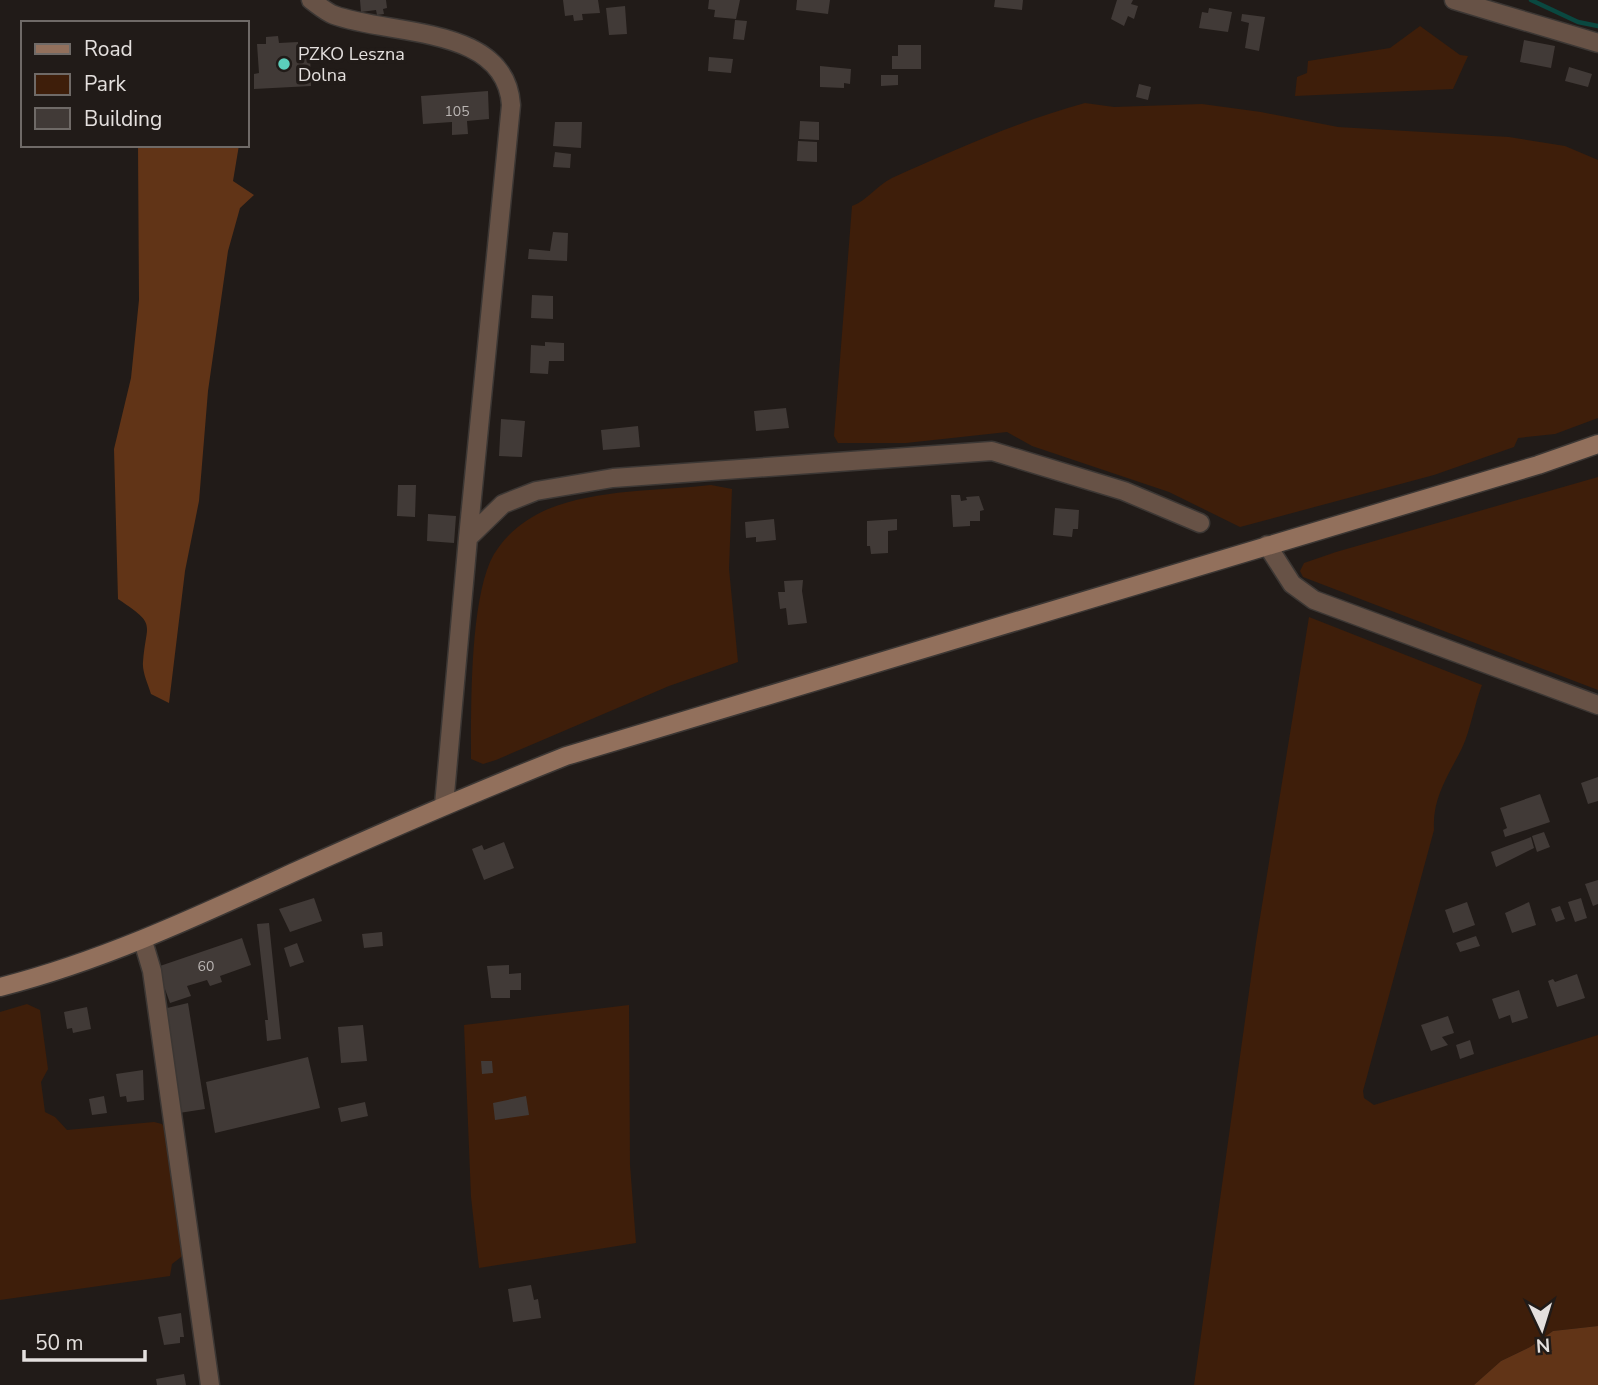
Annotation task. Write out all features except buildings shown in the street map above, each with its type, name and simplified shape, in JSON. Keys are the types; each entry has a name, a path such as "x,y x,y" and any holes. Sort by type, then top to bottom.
{"street":[{"path":"312,0 331,14 456,42 480,51 497,65 510,89 444,805"},
{"path":"1454,0 1598,43"},
{"path":"0,987 48,975 142,941 444,805 566,757 1538,465 1598,444"},
{"path":"468,538 503,504 536,491 600,480 992,451 1124,491 1200,523"},
{"path":"1267,545 1292,584 1314,600 1598,705"},
{"path":"142,941 152,971 210,1385"}],"green space":[{"path":"1420,26 1460,55 1468,56 1453,89 1295,96 1297,77 1307,73 1308,61 1390,48"},
{"path":"1085,103 1114,107 1202,104 1338,127 1509,137 1565,146 1598,160 1598,418 1555,434 1518,438 1514,447 1434,475 1240,527 1169,492 1032,446 1007,432 906,443 838,443 834,436 852,206 892,178 939,157 1011,127"},
{"path":"1598,477 1598,690 1303,577 1300,571 1304,563 1336,552"},
{"path":"711,485 732,489 729,569 738,662 669,686 496,760 483,764 471,759 473,658 479,605 490,562 507,537 530,518 567,502 608,494"},
{"path":"1309,617 1482,685 1465,741 1438,797 1434,830 1363,1091 1364,1098 1374,1105 1598,1035 1598,1326 1553,1331 1530,1347 1501,1361 1474,1385 1194,1385 1256,942"},
{"path":"27,1004 40,1010 48,1069 41,1082 45,1112 55,1117 67,1130 154,1122 162,1124 166,1131 185,1254 172,1264 170,1276 0,1300 0,1012"},
{"path":"629,1005 630,1165 636,1243 479,1268 471,1197 464,1025"}],"shaded area":[{"path":"138,147 239,147 233,181 254,195 240,208 228,251 208,391 199,501 185,571 169,703 151,694 143,670 147,625 139,614 118,599 114,449 131,378 139,300"},
{"path":"1598,1326 1598,1385 1474,1385 1501,1361 1530,1347 1553,1331"}],"waterway":[{"path":"1531,0 1578,22 1598,26"}],"place":[{"name":"PZKO Leszna Dolna","path":"284,64"}]}
